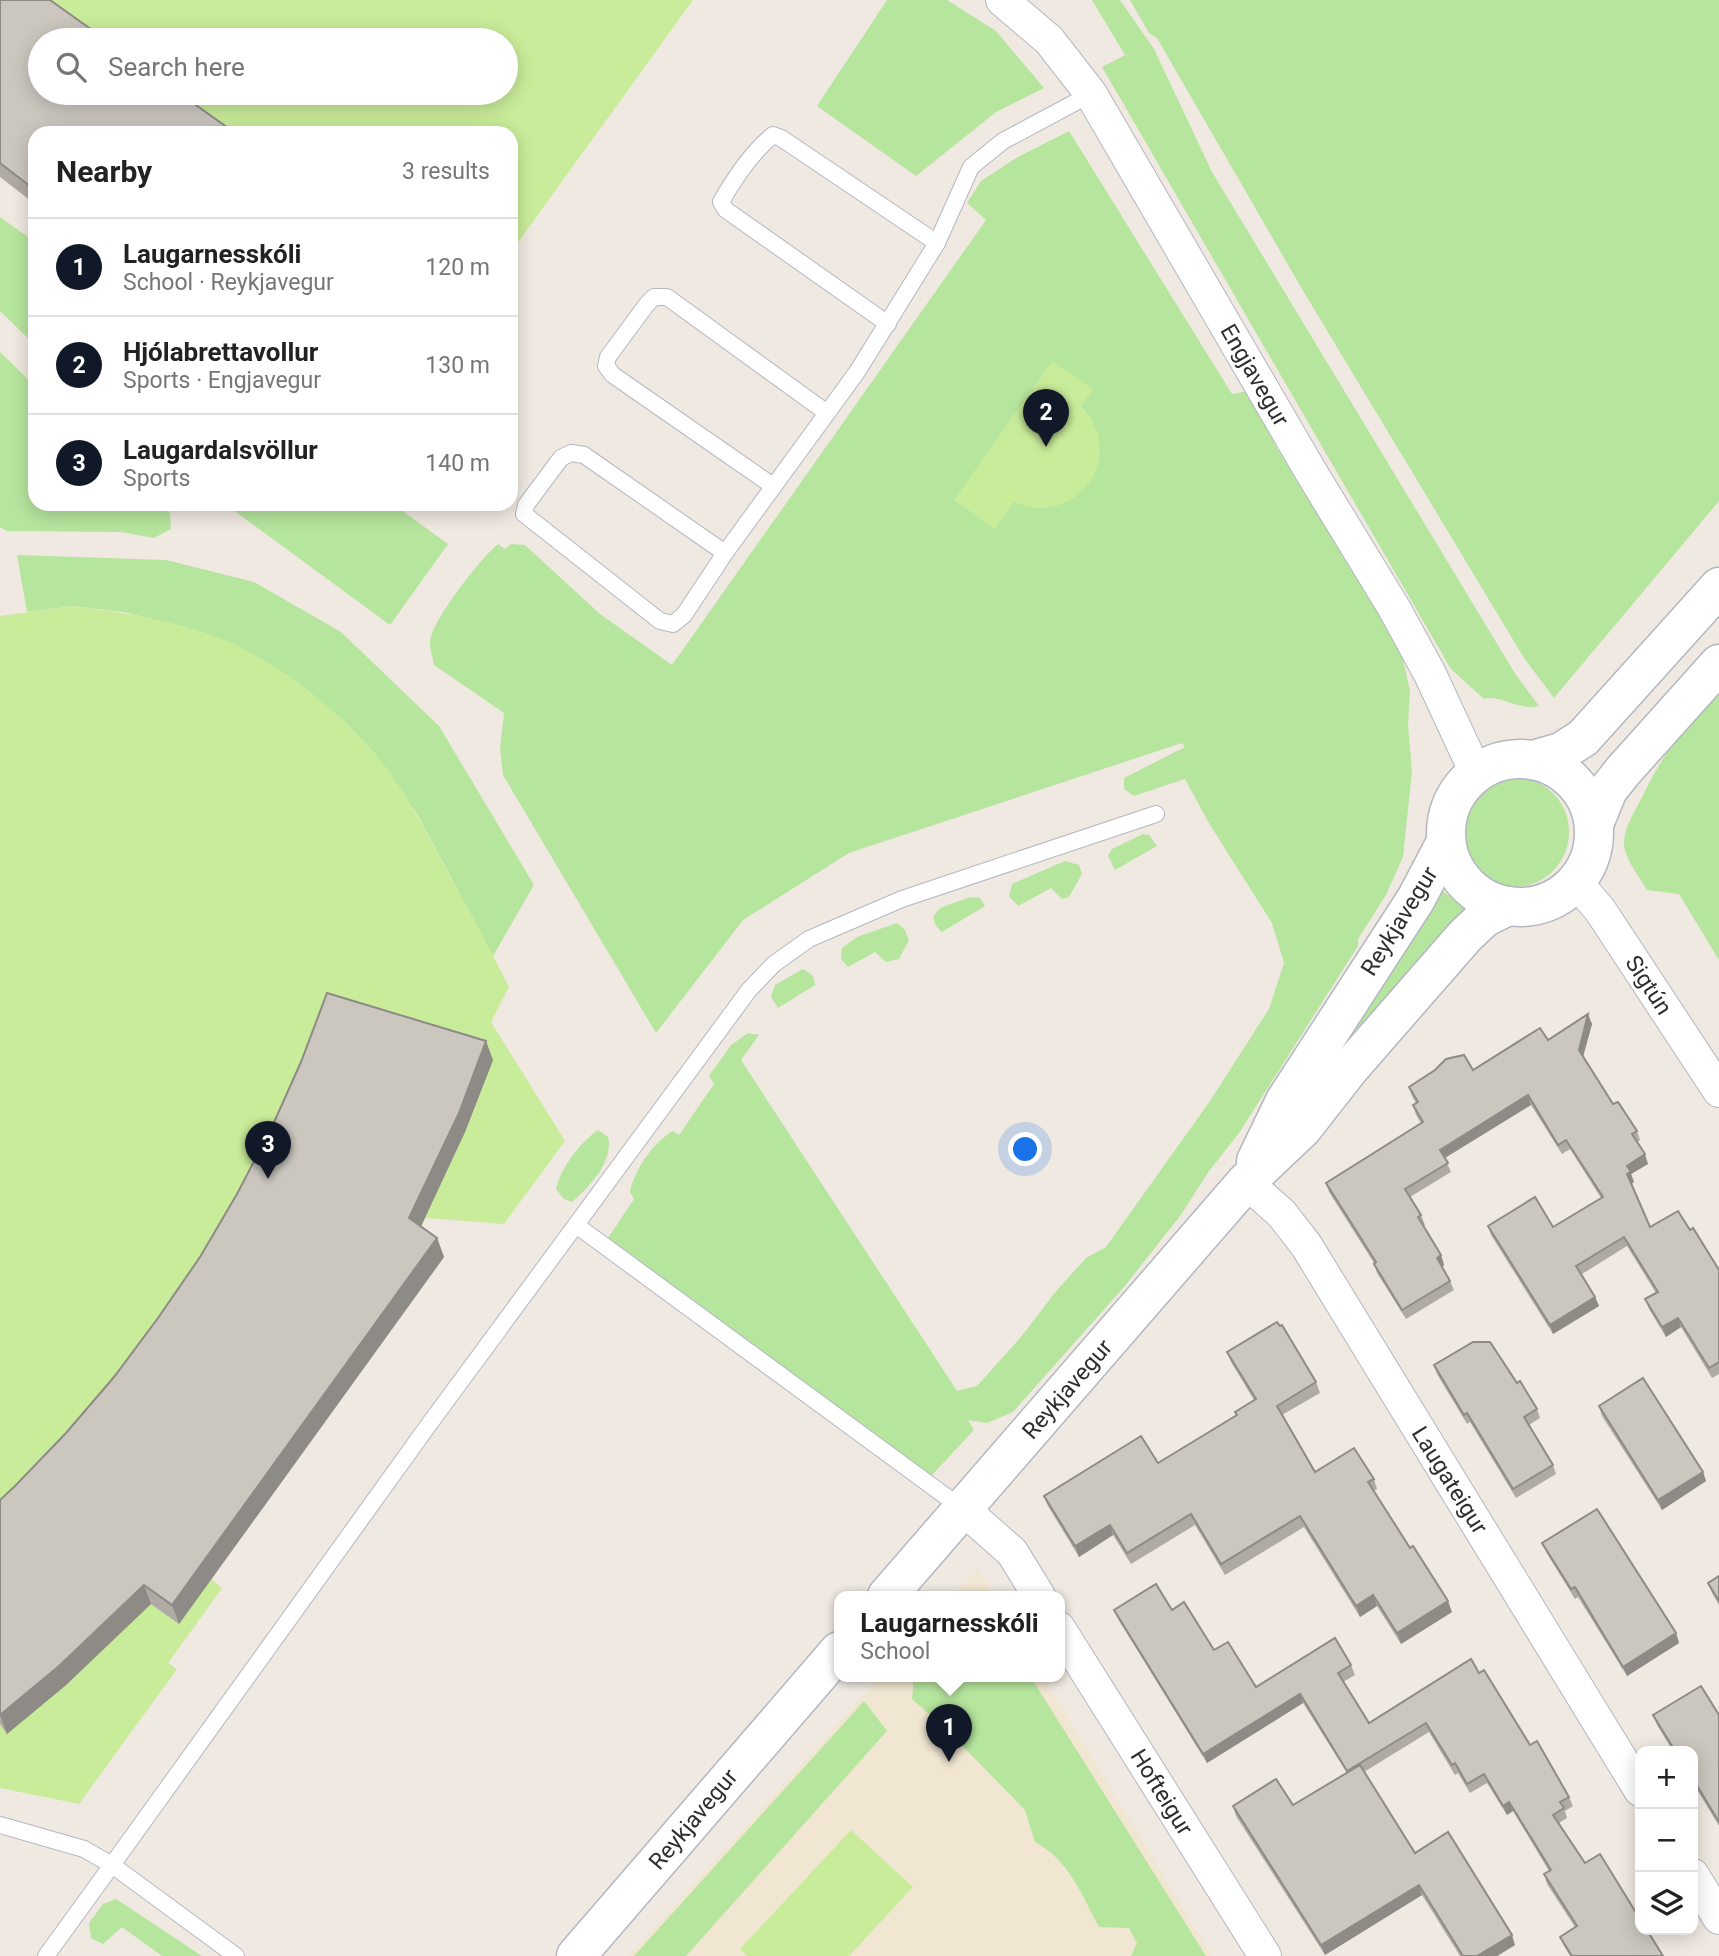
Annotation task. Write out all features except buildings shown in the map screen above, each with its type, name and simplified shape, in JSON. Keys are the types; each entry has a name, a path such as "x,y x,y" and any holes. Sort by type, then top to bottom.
{"street":[{"name":"Engjavegur","path":"1002,0 1049,40 1091,94 1311,472 1394,608 1430,674 1476,772"},
{"path":"1533,760 1562,752 1583,738 1719,587"},
{"path":"1594,824 1580,789 1567,775 1551,765 1533,760 1513,759 1476,772 1462,786 1451,803 1446,822 1446,842 1450,860 1460,877 1481,896 1507,906 1527,907 1545,903 1562,894 1576,882 1591,854 1594,824 1608,790 1719,664"},
{"name":"Reykjavegur","path":"1246,1182 1285,1101 1416,899 1446,842"},
{"name":"Sigtún","path":"1576,882 1600,910 1719,1091"},
{"name":"Reykjavegur","path":"891,1591 1246,1182 1303,1128 1349,1069 1465,936 1484,918 1507,906"},
{"name":"Laugateigur","path":"1246,1182 1282,1214 1306,1245 1635,1782"},
{"path":"963,1509 1012,1552 1036,1591"},
{"name":"Hofteigur","path":"1065,1638 1265,1956"},
{"name":"Reykjavegur","path":"576,1956 834,1657"},
{"path":"1698,1883 1719,1918"}],"lane":[{"path":"725,553 584,455 571,453 561,458 526,505 524,514 660,621 673,624 684,615 888,324 937,243 971,167 1003,141 1091,94"},
{"path":"888,324 726,210 721,202 727,191 762,144 773,135 937,243"},
{"path":"774,486 613,375 606,366 608,357 647,303 654,297 667,297 827,413"},
{"path":"46,1956 430,1423 749,990 774,964 809,939 902,899 1156,814"},
{"path":"576,1225 963,1509"},
{"path":"0,1825 84,1849 112,1865 236,1956"}],"shaded area":[{"path":"978,1569 991,1591 958,1591"},
{"path":"876,1682 1047,1682 1212,1956 629,1956"}],"green space":[{"path":"45,0 693,0 518,242 518,126 219,126 190,105 518,105 518,28 84,28"},
{"path":"887,0 947,0 996,31 1044,88 996,112 916,176 817,106"},
{"path":"1092,0 1120,0 1154,49 1212,172 1516,675 1539,706 1484,699 1451,669 1102,67 1125,55"},
{"path":"1130,0 1719,0 1719,501 1554,698 1524,658 1302,289 1157,38 1149,33"},
{"path":"1069,131 1232,394 1247,391 1264,404 1275,445 1399,641 1410,691 1408,724 1412,772 1403,857 1386,895 1358,939 1358,946 1239,1133 1209,1171 1180,1216 1124,1287 1013,1412 987,1423 968,1420 974,1430 931,1476 608,1238 634,1199 630,1192 632,1184 646,1158 658,1142 673,1131 679,1135 714,1084 709,1076 731,1045 748,1033 759,1035 741,1060 957,1391 977,1386 1086,1258 1106,1247 1210,1101 1269,1009 1284,963 1272,923 1210,825 1185,779 1134,796 1124,789 1124,778 1185,747 1182,743 849,853 743,920 656,1033 503,775 500,749 504,713 434,665 430,643 432,633 447,606 490,551 498,544 505,549 511,544 525,545 600,614 672,665 986,220 967,203 981,181 1016,158"},
{"path":"0,217 28,237 28,338 0,311"},
{"path":"0,352 28,379 28,511 168,511 171,529 154,538 121,532 7,531 0,527"},
{"path":"1052,361 1093,389 1081,406 1094,426 1100,446 1098,465 1089,483 1076,497 1058,505 1037,508 1014,502 995,529 954,500"},
{"path":"235,511 403,511 448,544 390,625"},
{"path":"17,555 166,560 254,582 341,632 439,726 534,885 493,956 417,814 377,756 342,719 287,675 235,645 186,627 123,612 74,606 27,612"},
{"path":"74,606 176,624 234,644 273,666 311,693 363,740 387,769 414,811 509,987 491,1022 565,1141 504,1224 426,1218 416,1237 444,1257 211,1579 222,1588 168,1663 177,1669 79,1804 0,1788 0,616"},
{"path":"1719,683 1719,960 1679,894 1647,890 1629,860 1624,841 1630,820 1666,754"},
{"path":"1514,777 1535,781 1553,793 1565,811 1569,832 1565,853 1553,871 1535,883 1514,887 1493,883 1475,871 1463,853 1459,832 1463,811 1475,793 1493,781"},
{"path":"1143,834 1149,835 1157,846 1115,870 1108,856 1112,849"},
{"path":"1065,861 1079,865 1082,874 1069,897 1062,899 1051,888 1018,906 1009,896 1012,884"},
{"path":"1440,889 1469,911 1360,1031 1354,1027"},
{"path":"970,897 980,898 985,906 942,932 933,917 940,908"},
{"path":"897,923 905,930 909,940 899,959 886,962 875,952 848,967 841,959 842,948 857,937"},
{"path":"803,969 813,976 815,985 778,1008 771,997 775,985"},
{"path":"598,1130 608,1137 609,1146 604,1164 586,1189 572,1202 564,1199 556,1189 562,1172 578,1149"},
{"path":"913,1682 1034,1682 1206,1956 1131,1956 1137,1943 1129,1928 1099,1927 1065,1868 1047,1849 1035,1842 1025,1810 946,1729 912,1699"},
{"path":"864,1701 887,1731 686,1956 634,1956"},
{"path":"851,1830 913,1887 849,1956 747,1956 740,1949"},
{"path":"116,1899 202,1956 162,1956 122,1927 103,1944 91,1938 89,1923 103,1904"}],"place":[{"name":"Hjólabrettavollur","path":"1046,447"},
{"name":"Laugardalsvöllur","path":"268,1179"},
{"name":"Laugarnesskóli","path":"949,1762"}]}
